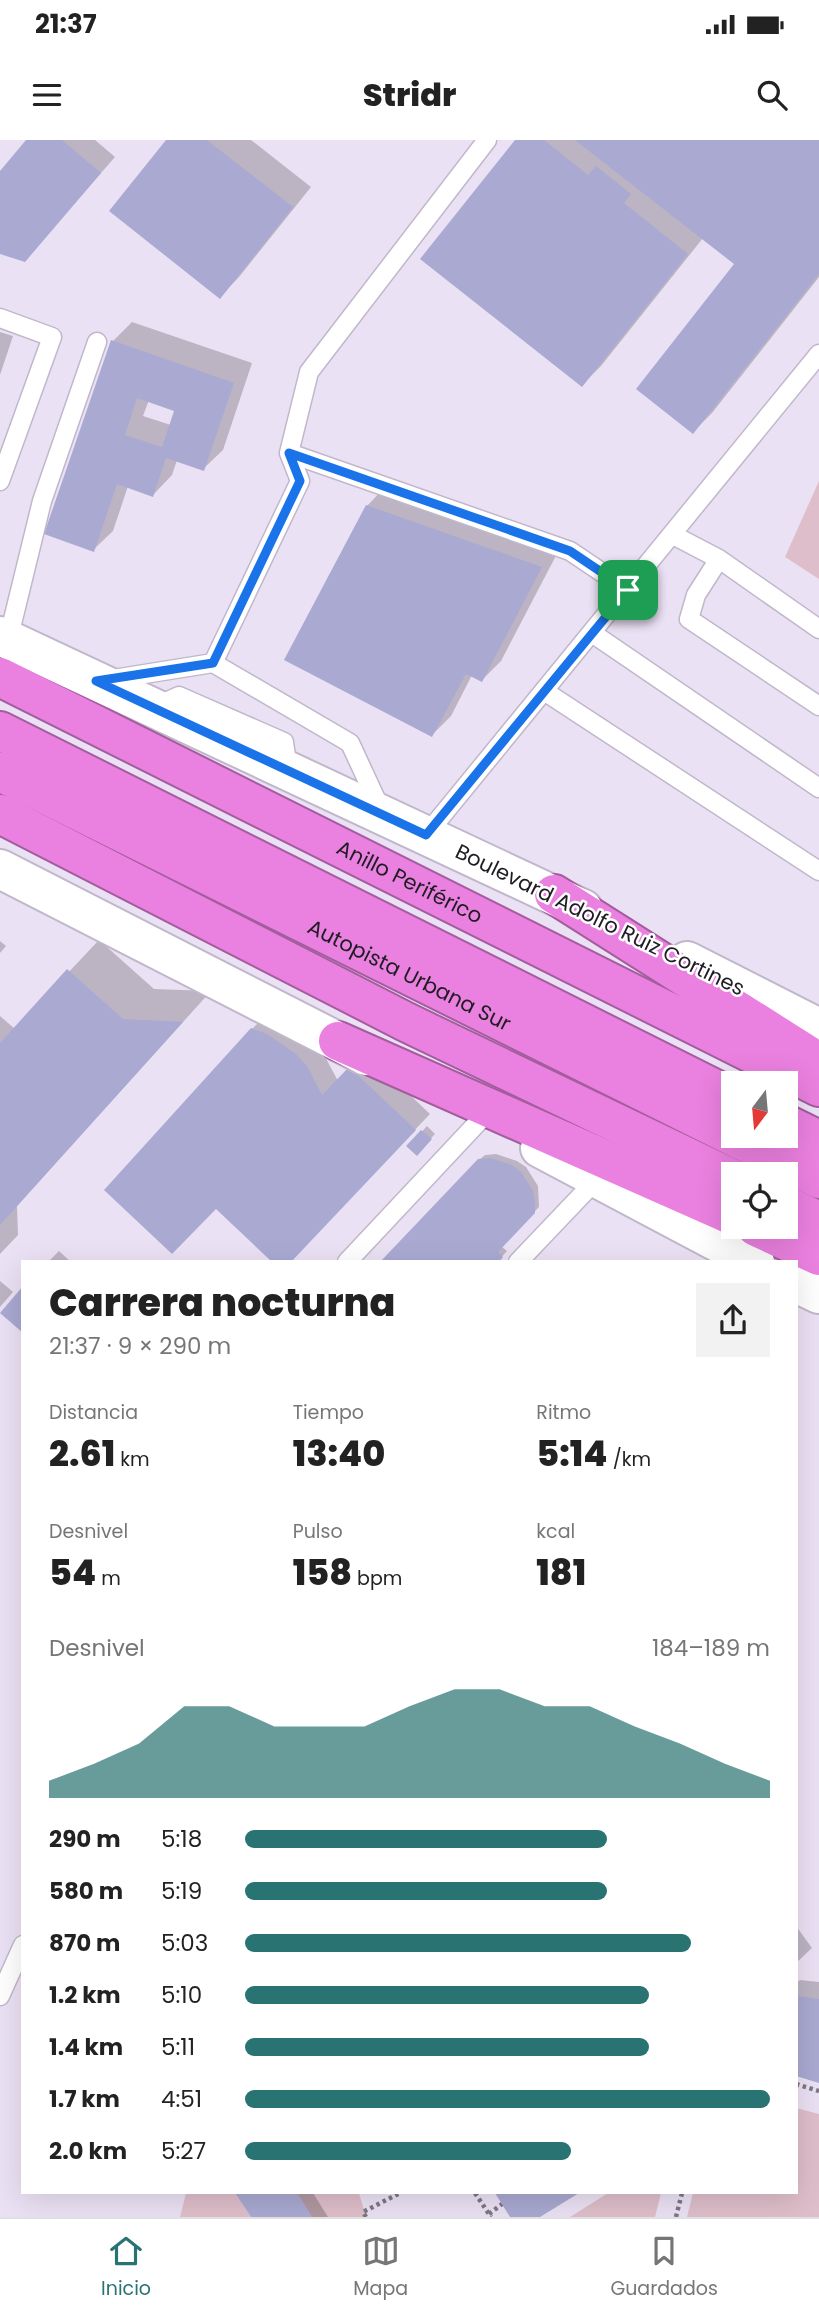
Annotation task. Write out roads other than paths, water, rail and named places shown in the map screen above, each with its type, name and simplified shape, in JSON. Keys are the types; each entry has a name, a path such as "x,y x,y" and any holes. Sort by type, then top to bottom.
{"highway":[{"name":"Anillo Periférico","path":"0,677 818,1059"},
{"name":"Autopista Urbana Sur","path":"0,731 721,1092"},
{"name":"Autopista Urbana Sur","path":"0,772 819,1179"},
{"path":"0,814 406,1022 721,1173"},
{"path":"554,894 818,1059"},
{"path":"406,1022 592,1163"},
{"path":"338,1041 592,1163 721,1211"},
{"path":"798,1130 819,1140"},
{"path":"798,1211 819,1221"},
{"path":"782,1239 819,1256"}],"main road":[{"name":"Boulevard Adolfo Ruiz Cortines","path":"4,638 554,894"},
{"path":"0,869 338,1041 482,1118 592,1163 752,1260"},
{"path":"798,1284 819,1294"}],"lane":[{"path":"213,663 300,481 289,453 309,372 487,140"},
{"path":"0,318 52,337 0,481"},
{"path":"4,638 27,573 42,500 97,342"},
{"path":"426,835 819,354"},
{"path":"289,453 570,551 628,590"},
{"path":"673,535 719,559 819,629"},
{"path":"719,559 696,595 688,619 819,706"},
{"path":"592,633 819,788"},
{"path":"96,681 213,663 350,743 383,815"},
{"path":"544,691 819,872"},
{"path":"349,1260 482,1118"},
{"path":"519,1260 592,1163"},
{"path":"365,1260 374,1249 388,1218"},
{"path":"0,1996 21,1949"}]}
